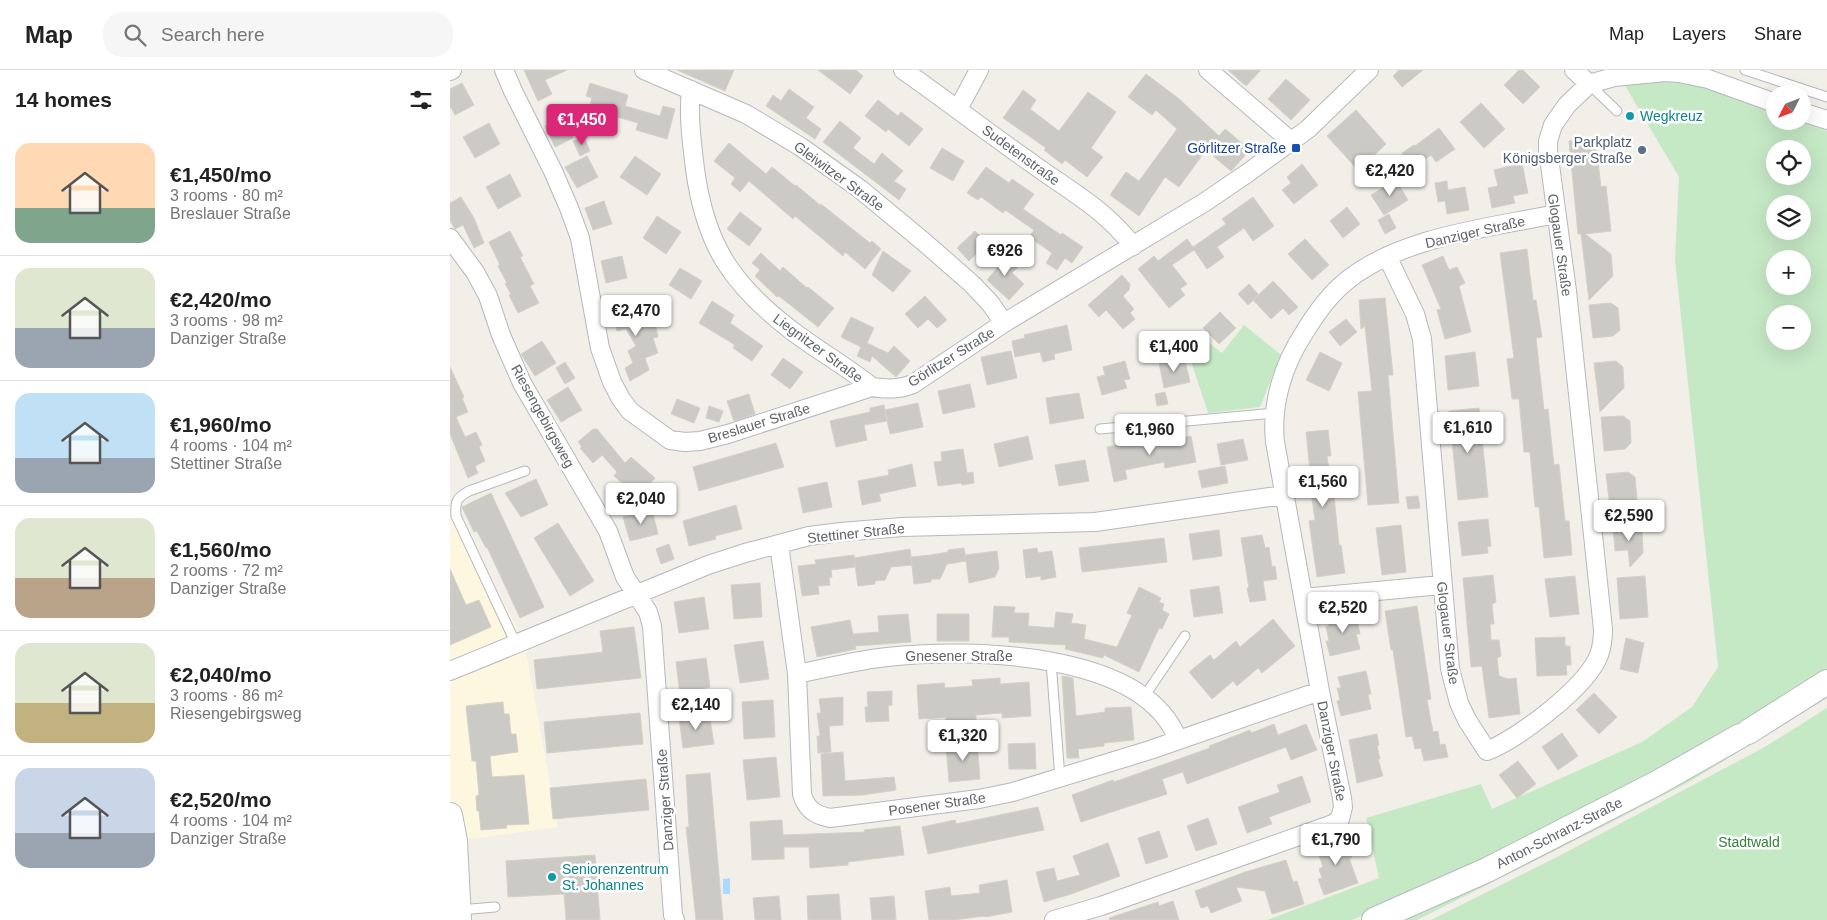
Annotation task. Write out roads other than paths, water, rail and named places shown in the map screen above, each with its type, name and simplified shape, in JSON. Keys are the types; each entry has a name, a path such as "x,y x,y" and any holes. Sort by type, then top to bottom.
{"main road":[{"name":"Anton-Schranz-Straße","path":"1374,920 1488,870 1657,783 1744,734 1827,682"},
{"path":"450,815 455,841 459,915"}],"street":[{"name":"Breslauer Straße","path":"504,70 512,91 553,172 572,216 580,238 600,348 620,399 630,411 670,440 700,441 721,436 872,387"},
{"name":"Gleiwitzer Straße","path":"644,70 746,114 800,147 860,189 893,215 972,284 990,303 1004,323"},
{"name":"Sudetenstraße","path":"903,70 1029,162 1104,213 1133,246"},
{"path":"958,109 979,70"},
{"path":"1208,70 1292,142"},
{"name":"Görlitzer Straße","path":"872,387 894,389 904,388 913,384 1004,323 1205,202 1292,142 1321,117 1369,70"},
{"path":"1574,70 1589,84 1618,73 1665,71 1679,73 1708,79 1766,100"},
{"name":"Glogauer Straße","path":"1387,256 1415,314 1422,339 1442,586 1453,684 1467,720 1488,751 1512,739 1544,715 1586,676 1600,655 1603,629 1592,517 1567,291 1548,150 1550,132 1557,117 1589,84"},
{"name":"Liegnitzer Straße","path":"691,90 691,138 698,186 704,217 720,255 737,278 772,315 791,331 854,372 872,387"},
{"path":"1811,115 1827,120"},
{"name":"Danziger Straße","path":"1054,920 1101,906 1333,824 1340,819 1343,807 1274,442 1274,413 1284,372 1297,344 1328,299 1344,283 1365,268 1387,256 1438,238 1556,214"},
{"name":"Riesengebirgsweg","path":"450,238 475,272 484,288 501,336 522,383 608,530 619,565 636,594"},
{"name":"Stettiner Straße","path":"450,671 708,565 809,536 902,527 1095,522 1284,495"},
{"name":"Posener Straße","path":"780,544 797,674 802,794 805,804 820,816 830,818 979,799 1013,792 1178,740 1320,691"},
{"path":"1303,598 1442,586"},
{"name":"Danziger Straße","path":"636,594 648,612 652,626 672,905 675,920"},
{"name":"Gnesener Straße","path":"797,674 886,657 973,654 1026,657 1099,674 1131,688 1165,715 1173,727 1178,740"}],"lane":[{"path":"1745,70 1827,97"},
{"path":"1589,84 1617,111"},
{"path":"1100,429 1274,413"},
{"path":"516,644 456,516 455,504 461,495 469,491 525,471"},
{"path":"1144,697 1185,636"},
{"path":"1051,662 1060,778"},
{"path":"459,915 495,907"}],"water":[{"path":"730,878 730,894 723,894 723,879"}],"place":[{"name":"Wegkreuz","path":"1630,116"},
{"name":"Görlitzer Straße","path":"1296,148"},
{"name":"Parkplatz Königsberger Straße","path":"1642,150"},
{"name":"Seniorenzentrum St. Johannes","path":"552,877"}],"park label":[{"name":"Stadtwald","path":"1749,842"}]}
